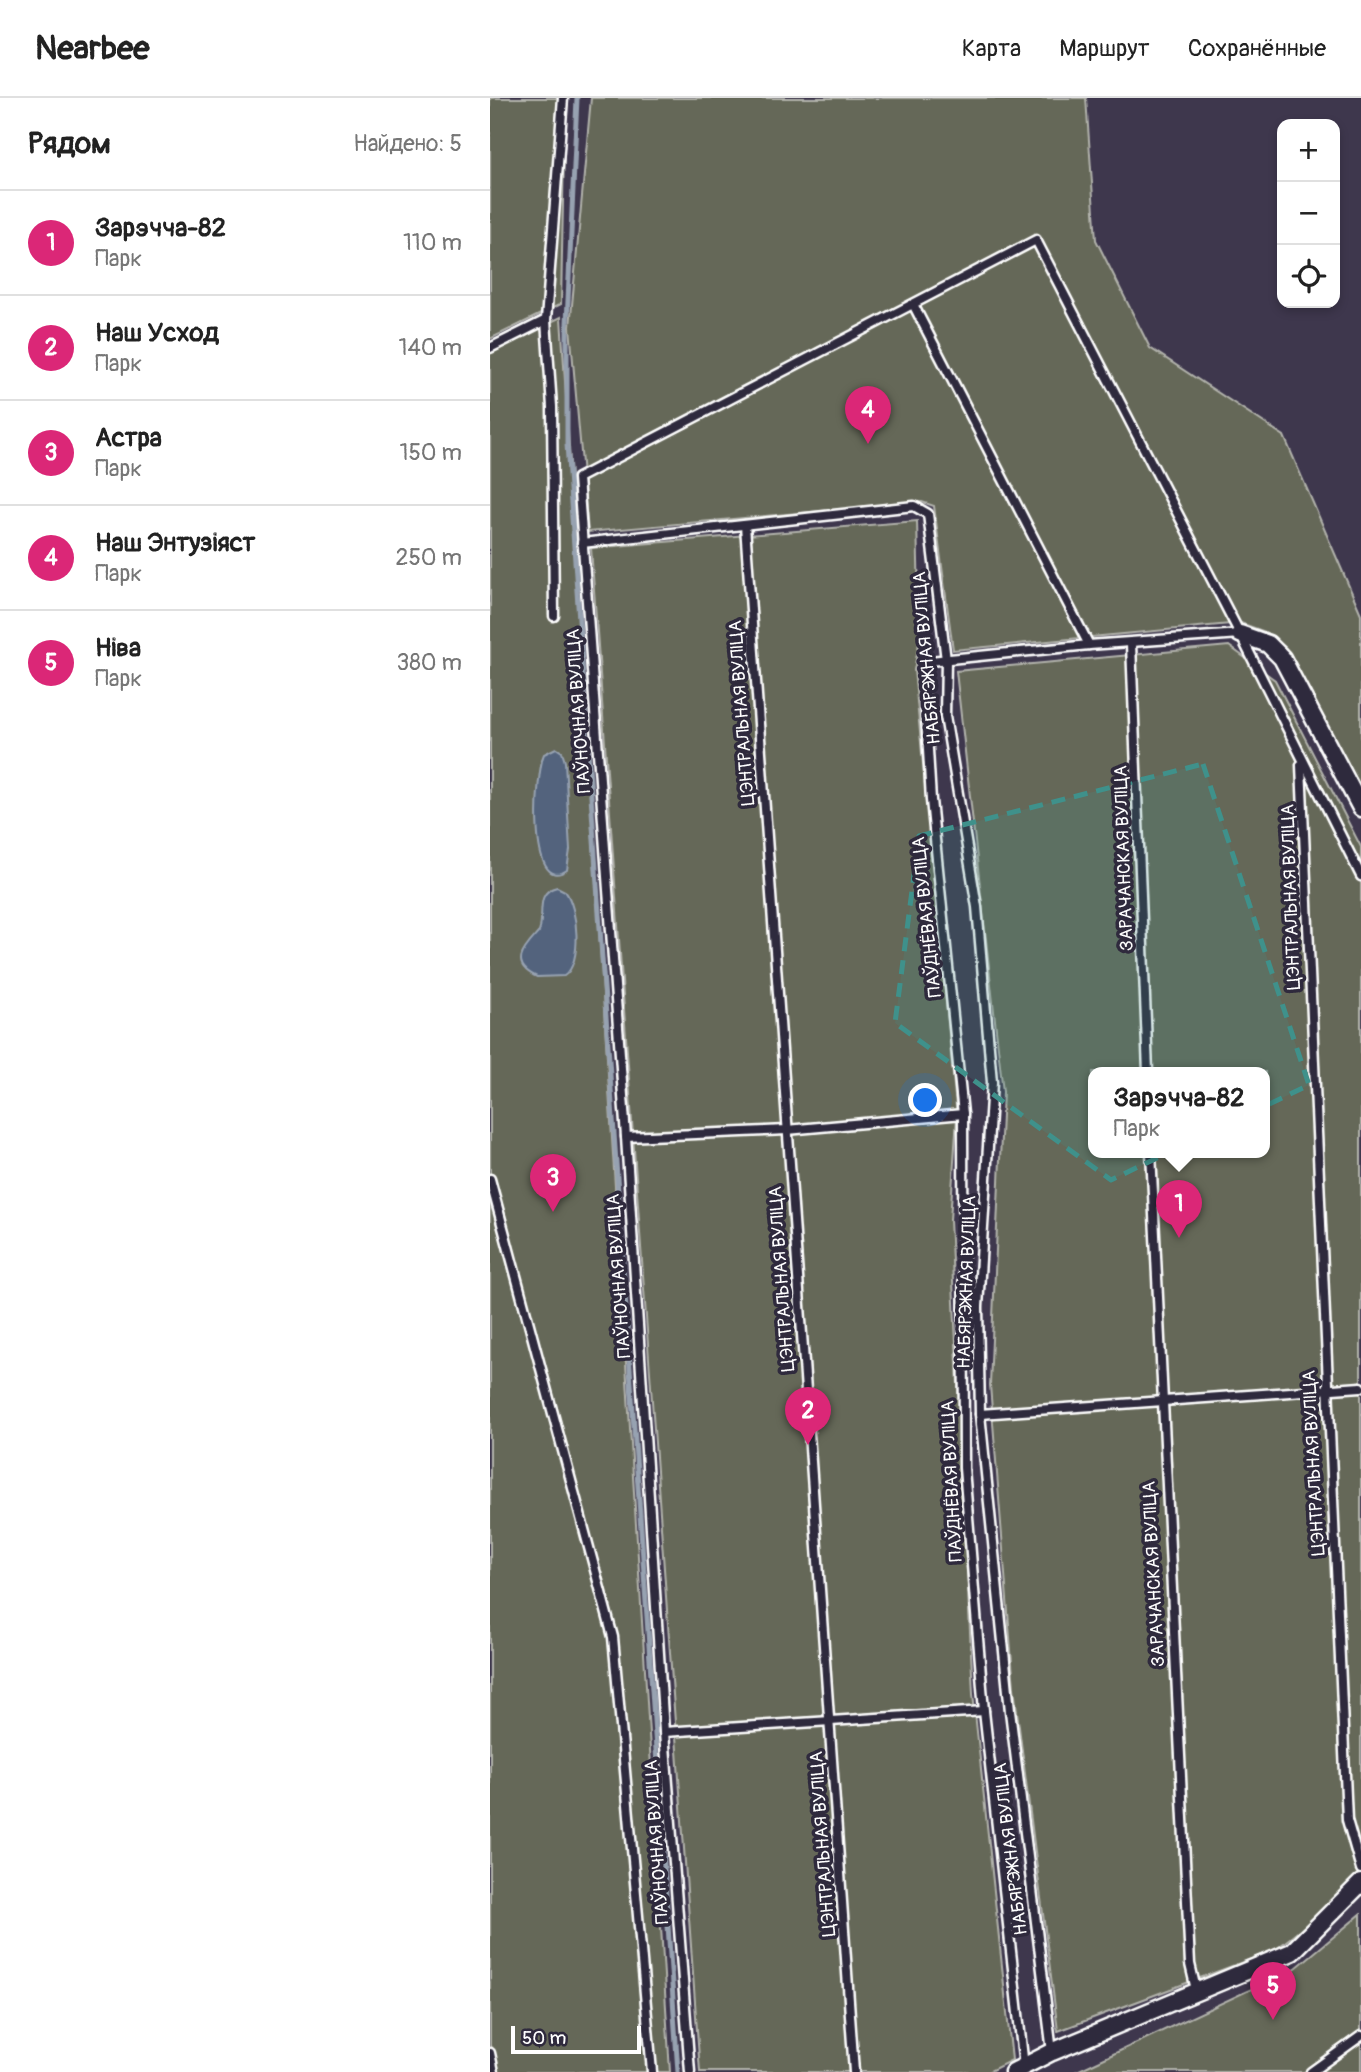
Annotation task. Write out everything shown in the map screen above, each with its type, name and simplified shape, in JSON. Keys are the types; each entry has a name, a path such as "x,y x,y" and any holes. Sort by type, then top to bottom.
{"street":[{"path":"1240,634 1268,644 1282,658 1361,808"},
{"path":"1019,2069 1052,2052 1197,1994 1292,1952 1361,1883"}],"lane":[{"path":"554,616 552,407 546,320 561,158 562,98"},
{"path":"1089,645 915,306 1036,240 1240,634 1361,876"},
{"name":"ПАЎНОЧНАЯ ВУЛІЦА","path":"690,2072 664,1732 626,1137 578,478 915,306"},
{"path":"490,348 546,320"},
{"name":"НАБЯРЭЖНАЯ ВУЛІЦА","path":"745,525 914,506 928,514 946,660 945,716 977,907 992,1082 978,1307 980,1414 1010,1711 1052,2052"},
{"path":"582,542 745,525"},
{"name":"ЦЭНТРАЛЬНАЯ ВУЛІЦА","path":"745,525 854,2072"},
{"path":"946,660 1089,645 1240,634"},
{"name":"ЗАРАЧАНСКАЯ ВУЛІЦА","path":"1131,644 1148,1067"},
{"name":"ПАЎДНЁВАЯ ВУЛІЦА","path":"946,660 930,662 923,666 931,800 964,1114 964,1468 984,1711 1019,2069"},
{"name":"ЦЭНТРАЛЬНАЯ ВУЛІЦА","path":"1301,760 1326,1388 1347,1820 1361,1869"},
{"path":"626,1137 787,1130 964,1114"},
{"name":"ЗАРАЧАНСКАЯ ВУЛІЦА","path":"1151,1158 1160,1399 1190,1964 1197,1994"},
{"path":"490,1179 613,1637 652,2072"},
{"path":"980,1414 1160,1399 1361,1387"},
{"path":"664,1732 984,1711"},
{"path":"1311,2072 1361,2036"},
{"path":"490,2053 494,2072"}],"highlighted area":[{"path":"1203,764 1309,1085 1111,1180 895,1023 919,836"}],"green space":[{"path":"490,98 565,98 561,304 490,339"},
{"path":"591,98 1086,98 1096,240 1150,348 1284,436 1361,614 1361,795 1286,648 1265,632 1241,623 953,650 934,506 922,502 588,532 570,327"},
{"path":"561,317 670,2072 490,2072 490,352"},
{"path":"917,521 920,638 914,670 957,1117 950,1220 973,1694 1012,2060 988,2072 700,2072 591,548"},
{"path":"1229,646 1275,680 1361,847 1361,1873 1326,1909 1275,1950 1058,2031 1014,1688 990,1385 1003,1092 956,671"},
{"path":"1361,1914 1361,2072 1075,2072 1296,1968"}],"water":[{"path":"556,748 562,752 565,762 570,850 567,870 554,874 545,866 540,850 537,806 544,754"},
{"path":"557,887 565,891 573,909 576,935 574,960 564,976 537,977 523,966 522,955 539,932 545,894"}],"waterway":[{"path":"577,98 567,323 567,444 678,2072"}],"place":[{"name":"Наш Энтузіяст","path":"868,444"},
{"name":"Астра","path":"553,1212"},
{"name":"Зарэчча-82","path":"1179,1238"},
{"name":"Наш Усход","path":"808,1445"},
{"name":"Ніва","path":"1273,2020"}]}
